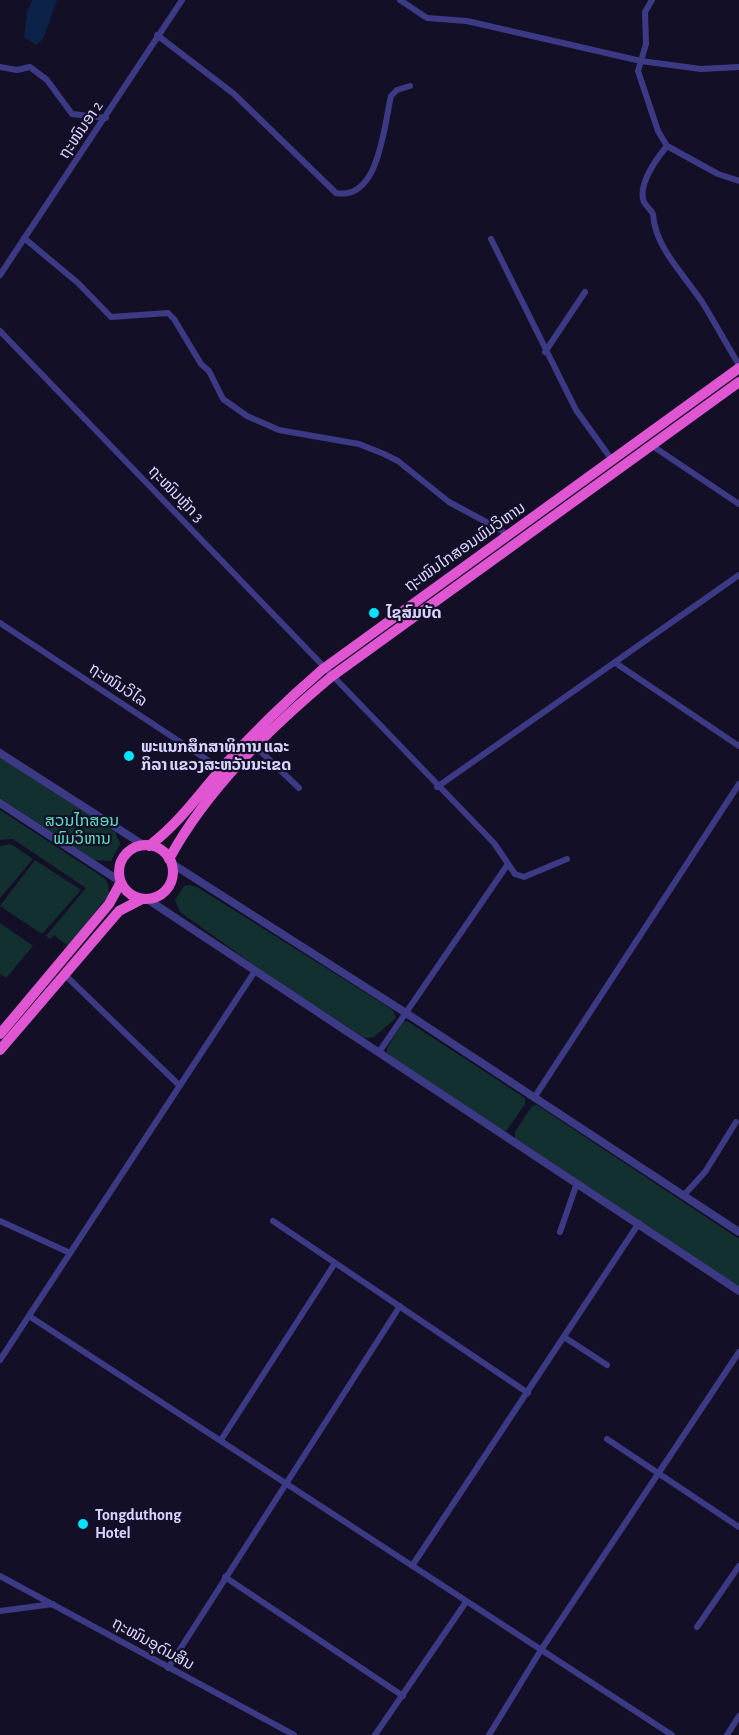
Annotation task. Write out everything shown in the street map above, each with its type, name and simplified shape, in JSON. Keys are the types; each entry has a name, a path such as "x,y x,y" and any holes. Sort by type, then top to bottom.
{"highway":[{"name":"ຖະໜົນໄກສອນພົມວິຫານ","path":"147,846 171,830 221,769 285,702 451,591 648,441 739,367"},
{"name":"ຖະໜົນໄກສອນພົມວິຫານ","path":"170,861 181,838 256,747 327,673 444,581 612,460 648,441 739,382"},
{"path":"444,581 451,591"},
{"path":"0,1034 119,911 144,899 157,897 168,887 172,878 170,861 163,852 147,846 135,848 123,858 119,868 121,882 129,893 144,899"},
{"path":"0,1050 67,966 109,904 121,882"}],"street":[{"name":"ຖະໜົນອາ 2","path":"0,275 182,0"},
{"path":"400,0 427,18 467,21 641,61 701,69 739,67"},
{"path":"652,0 645,12 646,44 638,71 657,131 667,146 718,174 739,181"},
{"path":"157,35 234,94 336,193 344,195 363,187 366,183 374,166 391,96 397,90 410,86"},
{"path":"0,67 17,70 28,66 46,80 72,114 106,118"},
{"path":"667,146 650,168 644,190 645,204 653,214 653,227 660,242 703,304 739,367"},
{"path":"24,238 78,283 111,317 168,313 201,364 207,368 223,399 247,416 279,430 359,444 384,454 398,461 449,502 508,536"},
{"path":"491,239 545,352 576,410 612,460"},
{"path":"545,352 585,292"},
{"name":"ຖະໜົນຫຼັກ 3","path":"0,331 327,673 494,843 508,864"},
{"path":"648,441 739,504"},
{"path":"437,787 739,576"},
{"name":"ຖະໜົນວິໄລ","path":"0,623 221,769"},
{"path":"616,664 739,746"},
{"path":"256,747 299,788"},
{"path":"0,753 147,846"},
{"path":"534,1098 739,784"},
{"path":"0,802 121,882"},
{"path":"378,1052 508,864 515,874 524,877 567,859"},
{"path":"170,861 739,1232"},
{"path":"144,899 739,1291"},
{"path":"67,966 180,1086"},
{"path":"0,1360 255,971"},
{"path":"684,1195 705,1172 736,1122"},
{"path":"560,1232 576,1183"},
{"path":"0,1221 70,1253"},
{"path":"273,1221 528,1393"},
{"path":"412,1566 639,1223"},
{"path":"221,1440 335,1263"},
{"path":"168,1668 400,1306"},
{"path":"29,1316 672,1735"},
{"path":"564,1337 607,1365"},
{"path":"489,1735 541,1650 739,1352"},
{"path":"607,1439 739,1527"},
{"path":"697,1627 739,1566"},
{"name":"ຖະໜົນອຸດົມສິນ","path":"0,1576 294,1735"},
{"path":"225,1577 403,1696"},
{"path":"375,1735 466,1602"},
{"path":"0,1611 53,1604"},
{"path":"727,1735 739,1716"}],"green space":[{"name":"ສວນໄກສອນ ພົມວິຫານ","path":"0,756 115,832 120,844 111,861 94,860 0,798"},
{"path":"0,810 104,878 108,884 109,895 68,946 54,935 50,939 46,936 86,888 13,839 0,840"},
{"path":"11,844 33,859 0,898 0,846"},
{"path":"35,860 81,890 42,934 0,906"},
{"path":"184,886 197,887 393,1010 396,1018 374,1037 365,1038 271,977 180,912 175,900"},
{"path":"0,923 33,946 6,978 0,974"},
{"path":"407,1021 525,1098 525,1104 507,1130 503,1131 387,1053 387,1048 403,1022"},
{"path":"537,1105 739,1239 739,1287 515,1138 515,1132 532,1106"}],"water":[{"path":"32,0 57,0 43,39 36,45 24,37 27,13"}],"place":[{"name":"ໄຊສົມບັດ","path":"374,613"},
{"name":"ພະແນກສຶກສາທິການ ແລະ ກິລາ ແຂວງສະຫວັນນະເຂດ","path":"129,756"},
{"name":"Tongduthong Hotel","path":"83,1524"}]}
